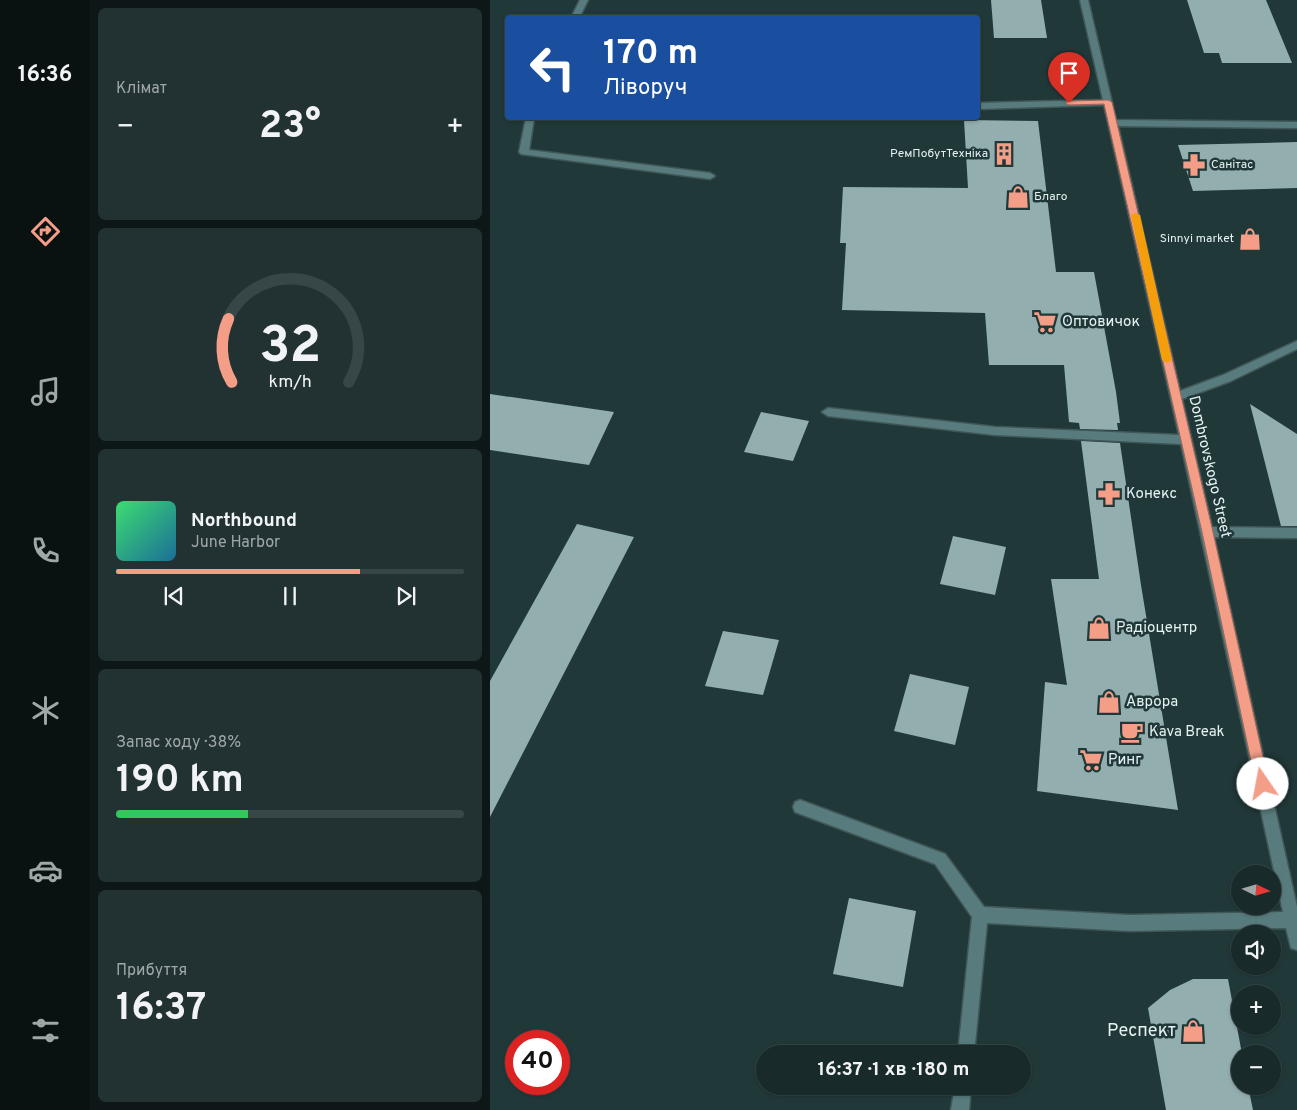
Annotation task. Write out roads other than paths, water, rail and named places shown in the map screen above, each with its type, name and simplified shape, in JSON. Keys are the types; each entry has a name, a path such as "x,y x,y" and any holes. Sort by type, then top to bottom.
{"street":[{"path":"576,15 584,0"},
{"name":"Dombrovskogo Street","path":"1084,0 1207,532 1297,942"},
{"path":"980,106 1108,102"},
{"path":"530,120 524,152 710,176"},
{"path":"1113,123 1297,125"},
{"path":"1176,397 1227,378 1297,345"},
{"path":"828,412 995,432 1185,440"},
{"path":"1207,532 1297,533"},
{"path":"800,807 940,859 980,915 967,1045"},
{"path":"980,915 1129,923 1292,920"},
{"path":"960,1110 962,1095"}],"place":[{"name":"РемПобутТехніка","path":"1004,154"},
{"name":"Санітас","path":"1194,165"},
{"name":"Благо","path":"1018,197"},
{"name":"Sinnyi market","path":"1250,239"},
{"name":"Оптовичок","path":"1045,322"},
{"name":"Конекс","path":"1109,494"},
{"name":"Радіоцентр","path":"1099,628"},
{"name":"Аврора","path":"1109,702"},
{"name":"Kava Break","path":"1132,732"},
{"name":"Ринг","path":"1091,760"},
{"name":"Респект","path":"1193,1031"}]}
